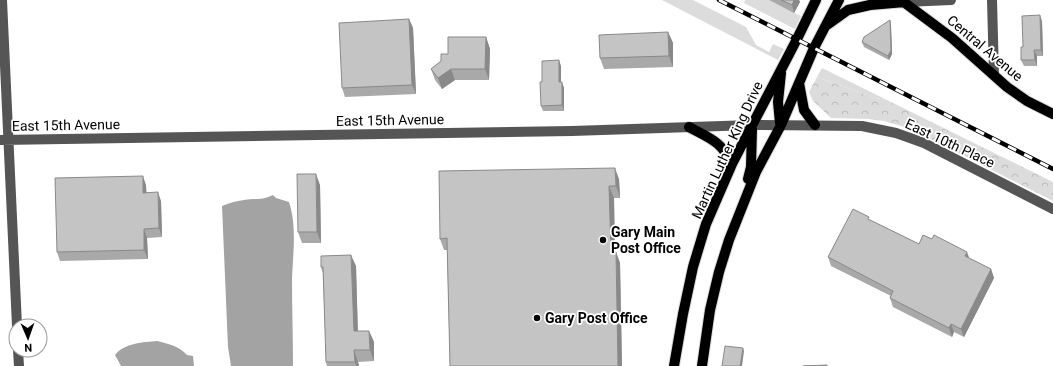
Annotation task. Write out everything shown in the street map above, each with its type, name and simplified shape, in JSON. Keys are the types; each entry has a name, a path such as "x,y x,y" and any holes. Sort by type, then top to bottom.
{"main road":[{"name":"Martin Luther King Drive","path":"674,366 683,314 696,255 706,224 732,164 816,0"},
{"path":"702,366 710,310 719,272 743,202 756,172 781,125 799,82 839,0"},
{"path":"826,26 848,10 870,5 903,1"},
{"name":"Central Avenue","path":"903,1 952,38 1020,96 1053,114"},
{"path":"781,68 778,102 781,125"},
{"path":"799,82 804,110 815,125"},
{"path":"743,202 751,167 752,125"},
{"path":"689,127 718,143 727,154 732,164"}],"street":[{"path":"2,0 4,140 16,318"},
{"path":"903,1 951,0"},
{"path":"992,0 994,75"},
{"name":"East 15th Avenue","path":"4,140 572,131 781,125"},
{"name":"East 10th Place","path":"781,125 872,128 910,138 1053,209"}],"green space":[{"path":"662,0 693,0 746,27 756,45 769,52 773,44 784,49 778,60"},
{"path":"745,0 769,0 801,16 795,29 744,3"},
{"path":"822,68 887,100 875,98 817,77"},
{"path":"817,77 875,98 887,100 1053,182 1053,201 911,129 884,121 831,118 813,101 809,92"}],"shaded area":[{"path":"273,195 276,198 289,202 293,221 293,366 231,366 228,347 222,206 248,199 262,199"},
{"path":"157,341 174,346 181,349 187,355 193,356 194,366 121,366 115,355 119,351 129,346"}],"building":[{"path":"781,0 794,0 792,5"},
{"path":"1040,15 1041,50 1034,50 1035,60 1021,60 1021,47 1023,47 1022,16"},
{"path":"409,19 412,85 342,88 339,23"},
{"path":"890,20 891,50 888,56 862,42 864,37"},
{"path":"668,32 669,56 600,58 599,35"},
{"path":"448,37 486,37 485,69 451,69 438,78 431,69 441,61 441,54 448,54"},
{"path":"559,60 559,82 562,82 562,105 541,106 540,82 542,82 542,61"},
{"name":"Gary Post Office","path":"615,168 616,186 609,186 611,252 616,252 618,366 450,366 447,238 440,239 439,171"},
{"path":"297,174 316,174 317,232 298,232"},
{"path":"143,176 143,193 158,192 159,228 144,229 144,250 57,252 55,178"},
{"path":"853,209 869,217 868,219 919,244 923,235 932,239 934,235 967,252 965,256 991,269 961,329 951,324 949,328 890,298 893,291 828,257"},
{"path":"351,255 354,331 369,331 370,350 354,350 355,362 326,362 323,267 321,267 321,256"},
{"path":"725,346 743,348 740,366 722,366"},
{"path":"827,365 827,366 803,366"}],"railway":[{"path":"719,0 1053,169"}],"place":[{"name":"Gary Main Post Office","path":"603,240"},
{"name":"Gary Post Office","path":"537,318"}]}
